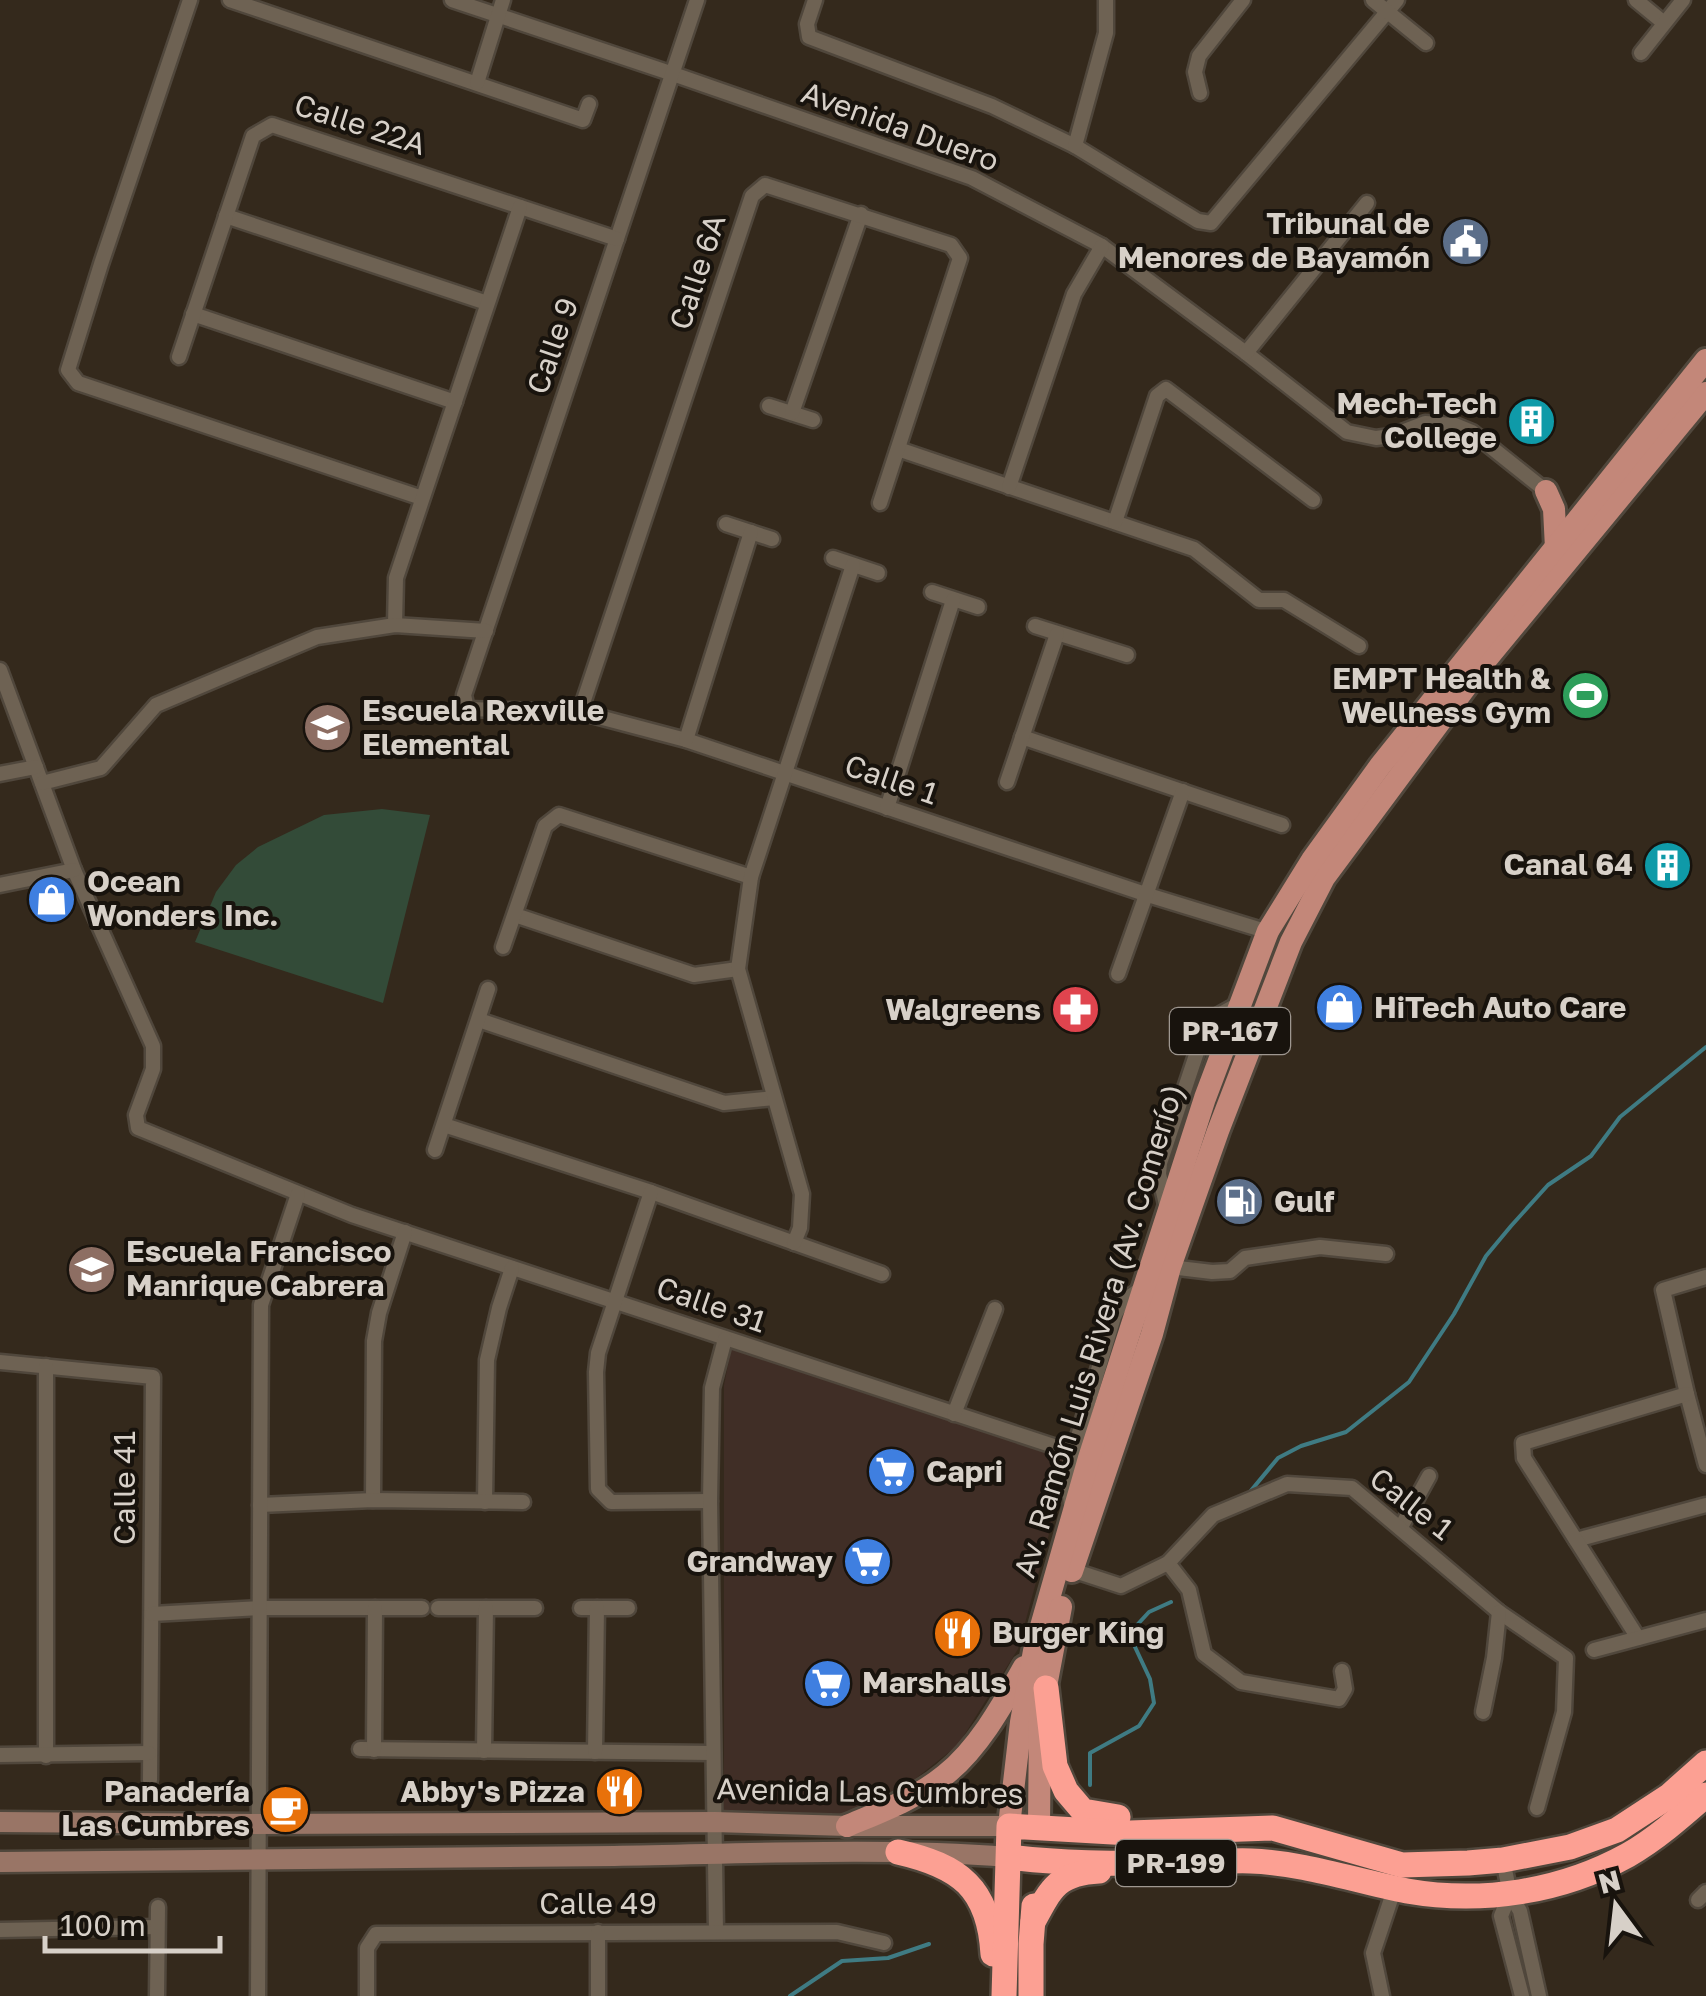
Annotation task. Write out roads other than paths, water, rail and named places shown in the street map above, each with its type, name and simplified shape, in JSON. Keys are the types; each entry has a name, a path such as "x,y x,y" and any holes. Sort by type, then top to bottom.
{"highway":[{"path":"1046,1688 1055,1766 1066,1791 1083,1812 1252,1829"},
{"name":"Avenida Las Cumbres","path":"1008,1857 1248,1860 1398,1876 1570,1847 1617,1830 1669,1796 1706,1763"},
{"name":"Avenida Las Cumbres","path":"1010,1826 1130,1833 1274,1828 1452,1897 1510,1894 1575,1878 1629,1854 1706,1795"},
{"name":"Av. Ramón Luis Rivera (Av. Comerío)","path":"1001,1996 1010,1826"},
{"name":"Av. Ramón Luis Rivera (Av. Comerío)","path":"1030,1996 1039,1826"},
{"path":"898,1852 929,1859 953,1872 980,1896 992,1934 1001,1996"},
{"path":"1034,1922 1052,1888 1074,1875 1168,1871 1221,1862"}],"main road":[{"name":"Av. Ramón Luis Rivera (Av. Comerío)","path":"1010,1826 1021,1722 1034,1652 1073,1516 1205,1098 1268,931 1312,860 1380,766 1706,360"},
{"name":"Av. Ramón Luis Rivera (Av. Comerío)","path":"1039,1826 1040,1718 1057,1622 1072,1570 1090,1458 1152,1334 1170,1267 1218,1131 1291,942 1324,878 1462,692 1706,393"},
{"path":"1546,492 1563,500 1596,498"},
{"path":"1546,492 1554,509 1556,548"},
{"path":"847,1826 897,1806 946,1775 990,1726 1034,1652"}],"street":[{"path":"190,0 68,370 78,383 422,498"},
{"path":"230,0 584,120 589,104"},
{"name":"Avenida Duero","path":"452,0 972,178 1102,246 1346,432 1376,438 1426,423 1456,424 1472,432 1546,492"},
{"path":"477,83 503,0"},
{"name":"Calle 9","path":"467,709 464,695 697,0"},
{"path":"815,0 807,24 809,37 992,106 1075,146 1198,221 1211,222 1392,6"},
{"path":"1075,146 1106,33 1106,0"},
{"path":"1200,93 1195,72 1199,56 1243,0"},
{"path":"1373,0 1392,6 1426,43"},
{"path":"1636,0 1664,23"},
{"path":"1640,53 1683,0"},
{"name":"Calle 22A","path":"179,357 253,136 272,124 617,239"},
{"name":"Calle 6A","path":"580,712 752,196 765,185 951,245 960,258 880,503"},
{"path":"1246,353 1368,203"},
{"path":"395,625 396,578 520,207"},
{"path":"792,413 861,214"},
{"path":"226,216 487,303"},
{"path":"1009,487 1074,294 1102,246"},
{"path":"193,314 455,402"},
{"path":"1115,522 1157,396 1166,388 1313,500"},
{"path":"768,406 813,420"},
{"path":"898,450 1194,550 1259,600 1284,600 1360,646"},
{"path":"726,524 772,540"},
{"path":"686,740 751,532"},
{"path":"833,558 878,572"},
{"path":"794,1244 800,1228 802,1194 738,968 751,877 853,565"},
{"path":"932,592 978,607"},
{"path":"887,808 953,600"},
{"path":"42,784 101,768 156,705 317,638 395,625 486,631"},
{"path":"1035,626 1128,655"},
{"path":"1007,782 1057,634"},
{"path":"0,670 74,870 0,885"},
{"name":"Calle 1","path":"467,709 580,712 686,740 1148,895 1268,931 1291,942"},
{"path":"1022,738 1282,825"},
{"path":"0,774 36,767"},
{"path":"1118,974 1183,792"},
{"path":"503,947 545,826 560,815 751,877"},
{"name":"Calle 31","path":"74,870 153,1046 153,1069 136,1115 138,1128 298,1194 405,1232 1090,1458"},
{"path":"514,915 694,974 738,968"},
{"path":"435,1150 488,989"},
{"path":"479,1020 724,1102 774,1098"},
{"path":"444,1125 651,1192 882,1274"},
{"path":"651,1192 598,1353 598,1488 611,1502 710,1501"},
{"path":"258,1996 261,1306 298,1194"},
{"path":"373,1500 374,1342 378,1313 405,1232"},
{"path":"1170,1267 1230,1271 1245,1258 1320,1247 1386,1254"},
{"path":"484,1502 487,1360 512,1268"},
{"path":"1706,1277 1663,1290 1706,1466"},
{"path":"954,1414 995,1309"},
{"path":"716,1932 710,1501 712,1388 725,1339"},
{"name":"Calle 41","path":"0,1362 153,1377 150,1780"},
{"path":"46,1366 46,1756"},
{"path":"1638,1638 1524,1458 1523,1443 1687,1394"},
{"path":"1401,1527 1429,1476"},
{"name":"Calle 1","path":"1072,1570 1121,1586 1168,1563 1213,1514 1288,1484 1352,1488 1499,1612 1566,1658 1564,1712 1537,1808"},
{"path":"260,1505 373,1500 524,1502"},
{"path":"1576,1540 1706,1505"},
{"path":"1168,1563 1190,1590 1204,1654 1240,1682 1339,1699 1345,1689 1342,1671"},
{"path":"152,1614 261,1608 534,1608"},
{"path":"375,1608 367,1749 712,1753"},
{"path":"484,1751 486,1608"},
{"path":"595,1752 589,1608 628,1608"},
{"path":"1484,1712 1499,1612"},
{"path":"1594,1650 1706,1620"},
{"path":"0,1756 149,1753"},
{"name":"Avenida Las Cumbres","path":"0,1822 1010,1826"},
{"name":"Avenida Las Cumbres","path":"0,1862 758,1852 1008,1857"},
{"path":"1503,1860 1510,1894 1520,1911 1539,1996"},
{"path":"1382,1996 1372,1953 1398,1876"},
{"path":"1510,1894 1502,1916 1522,1996"},
{"path":"156,1996 158,1907"},
{"path":"0,1930 158,1928"},
{"path":"598,1932 598,1996"},
{"name":"Calle 49","path":"367,1996 367,1948 376,1934 837,1932 884,1943"}],"waterway":[{"path":"1249,1493 1278,1458 1346,1432 1409,1382 1486,1256 1511,1226 1548,1185 1591,1156 1620,1117 1706,1047"},
{"path":"1090,1785 1090,1753 1139,1726 1154,1703 1150,1679 1135,1647 1137,1625 1149,1612 1171,1602"},
{"path":"790,1996 842,1961 888,1958 929,1944"}],"place":[{"name":"Tribunal de Menores de Bayamón","path":"1465,241"},
{"name":"Mech-Tech College","path":"1532,421"},
{"name":"EMPT Health & Wellness Gym","path":"1586,696"},
{"name":"Escuela Rexville Elemental","path":"327,728"},
{"name":"Canal 64","path":"1668,865"},
{"name":"Ocean Wonders Inc.","path":"52,899"},
{"name":"HiTech Auto Care","path":"1339,1008"},
{"name":"Walgreens","path":"1076,1010"},
{"name":"Gulf","path":"1239,1202"},
{"name":"Escuela Francisco Manrique Cabrera","path":"91,1269"},
{"name":"Capri","path":"891,1472"},
{"name":"Grandway","path":"868,1562"},
{"name":"Burger King","path":"957,1633"},
{"name":"Marshalls","path":"827,1683"},
{"name":"Abby's Pizza","path":"620,1792"},
{"name":"Panadería Las Cumbres","path":"285,1809"}]}
